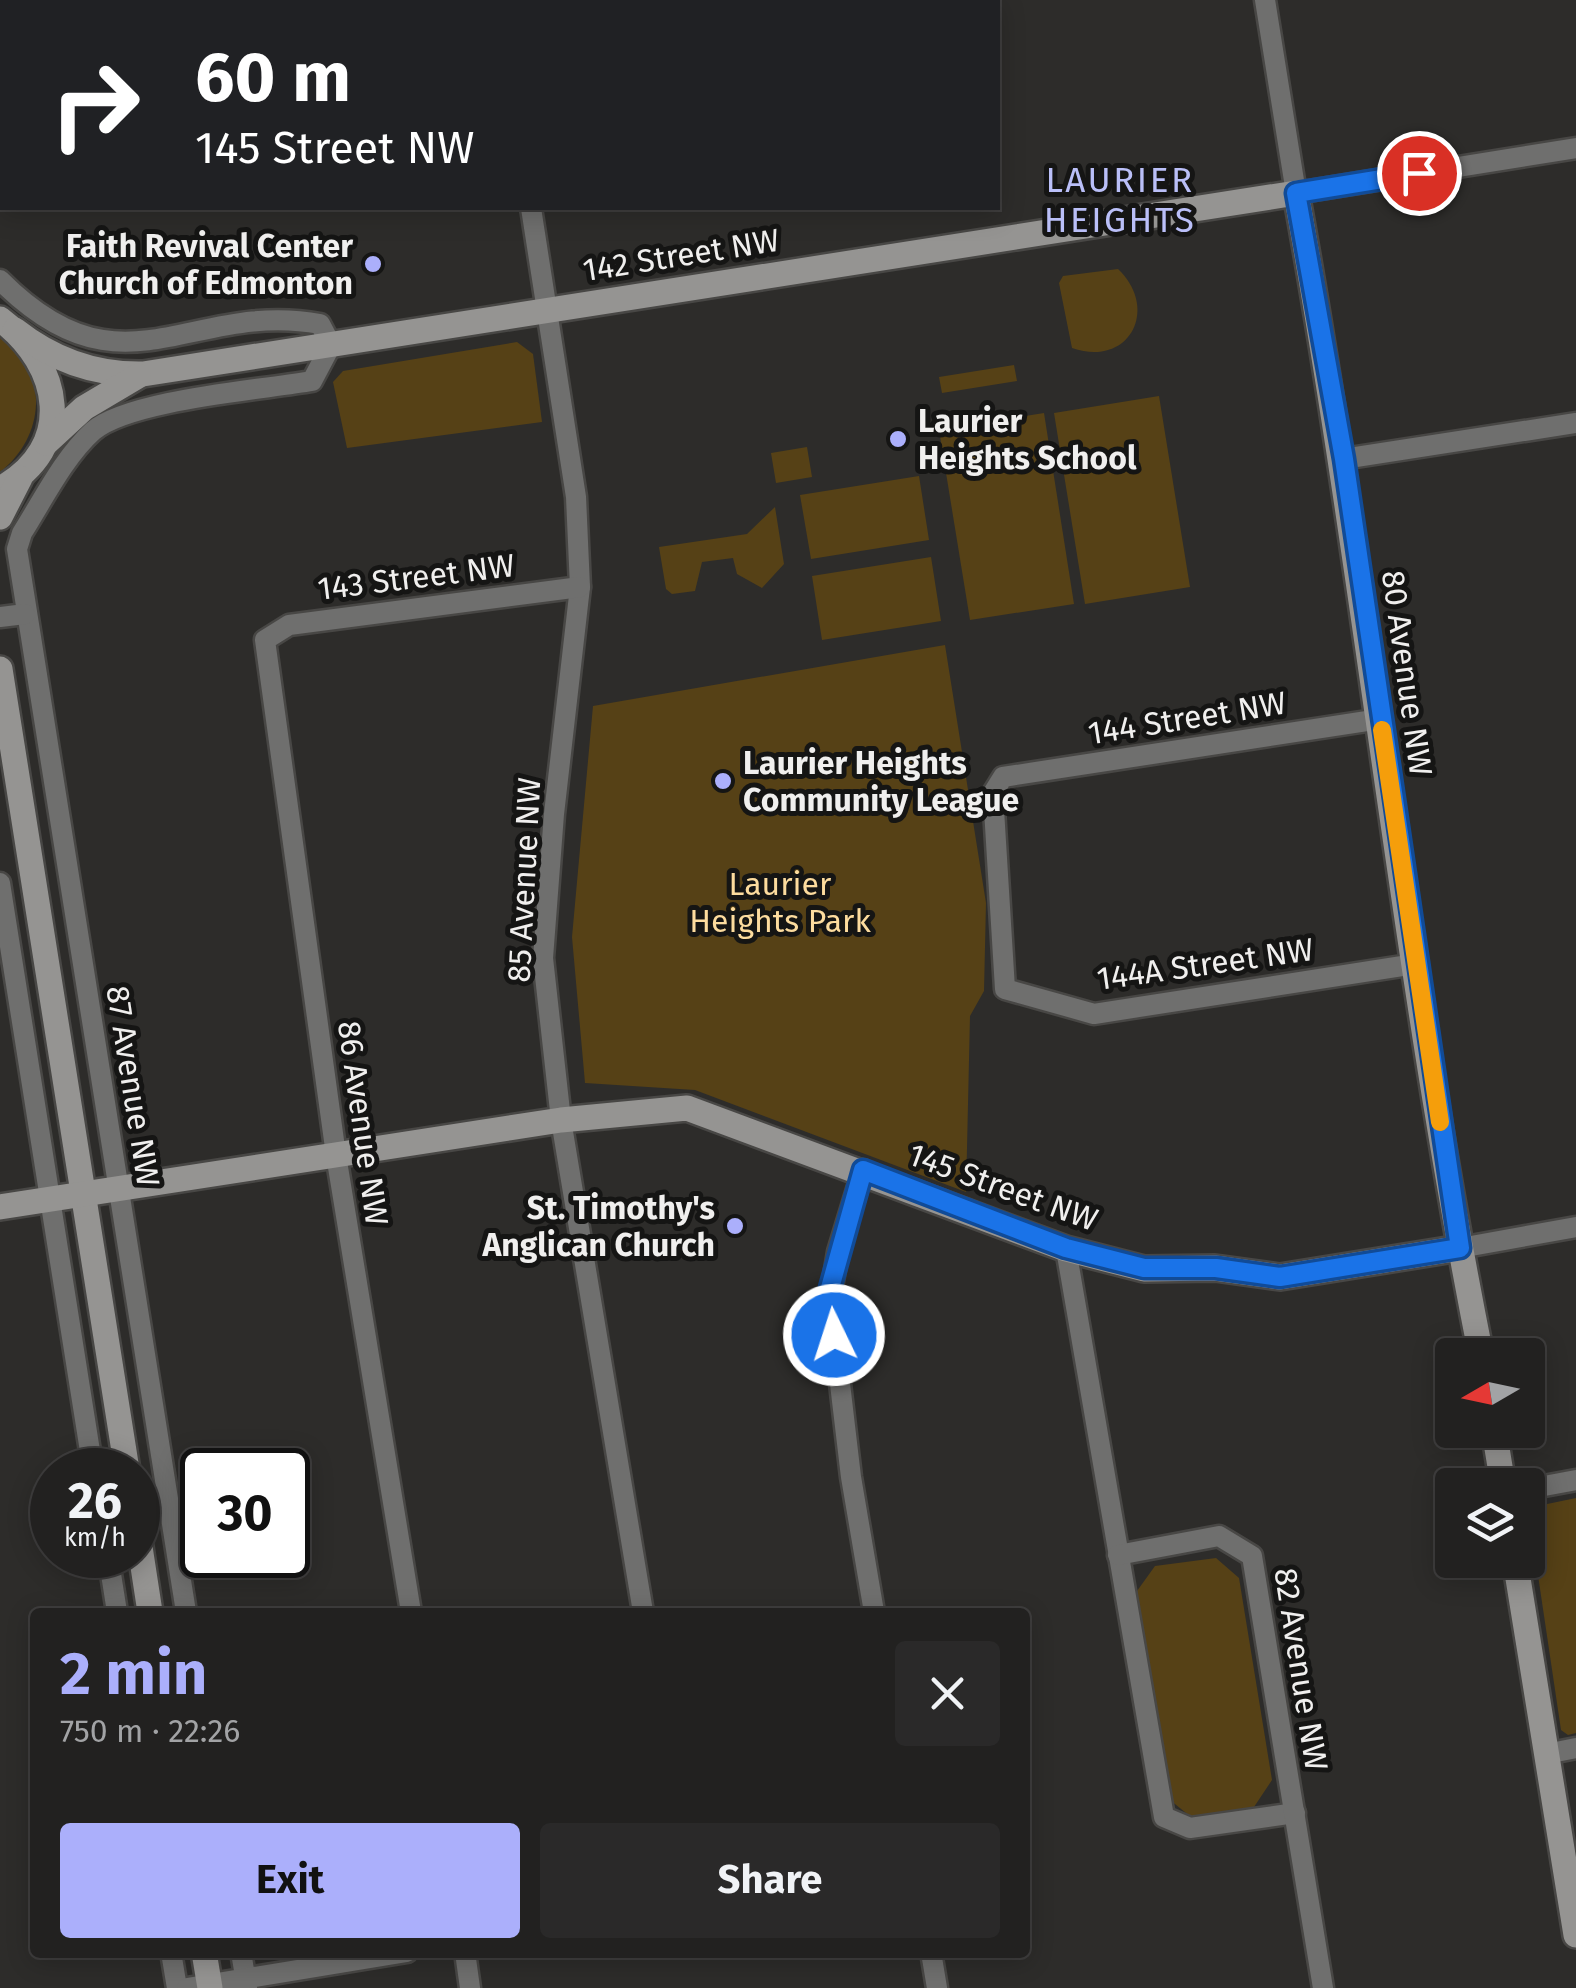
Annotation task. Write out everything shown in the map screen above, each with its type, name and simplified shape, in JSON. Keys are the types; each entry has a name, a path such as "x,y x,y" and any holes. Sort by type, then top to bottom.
{"street":[{"name":"80 Avenue NW","path":"1264,0 1344,459 1415,964 1478,1338"},
{"name":"142 Street NW","path":"8,324 76,365 142,374 1576,148"},
{"name":"85 Avenue NW","path":"531,210 576,497 580,587 554,814 543,958 561,1120 642,1608"},
{"path":"0,280 61,326 98,342 128,344 288,318 320,324 330,345"},
{"path":"8,324 36,353 49,380 52,419 45,444"},
{"name":"87 Avenue NW","path":"185,1608 24,614 18,569 22,533 81,444 100,425 135,410 312,381 330,345"},
{"name":"142 Street NW","path":"29,466 45,444 84,408 142,374"},
{"path":"1344,459 1576,424"},
{"path":"0,488 29,466"},
{"path":"0,517 29,466"},
{"name":"143 Street NW","path":"265,640 289,624 580,587"},
{"path":"0,617 24,614"},
{"name":"86 Avenue NW","path":"265,640 336,1155 410,1608"},
{"name":"87 Avenue NW","path":"0,669 124,1448"},
{"name":"144 Street NW","path":"1004,989 993,793 1004,778 1380,718"},
{"path":"0,883 90,1448"},
{"name":"144A Street NW","path":"1004,989 1094,1014 1415,964"},
{"name":"145 Street NW","path":"0,1207 561,1120 687,1108 1066,1248 1144,1268 1216,1268 1280,1277 1576,1227"},
{"path":"863,1170 838,1252 830,1300 851,1476 873,1608"},
{"name":"82 Avenue NW","path":"1066,1248 1164,1818 1190,1828 1295,1813"},
{"path":"1545,1485 1576,1480"},
{"name":"82 Avenue NW","path":"1118,1555 1219,1536 1252,1556 1324,1988"},
{"path":"112,1578 117,1608"},
{"path":"145,1578 149,1608"},
{"path":"1518,1578 1576,1935"},
{"path":"1546,1754 1576,1748"},
{"path":"172,1958 177,1988"},
{"path":"204,1958 202,1987 246,1983 377,1958"},
{"path":"242,1958 246,1983"},
{"path":"466,1958 470,1988"},
{"path":"932,1958 937,1988"}],"green space":[{"path":"1118,269 1137,301 1132,331 1109,350 1072,348 1059,283 1063,276"},
{"path":"0,337 28,368 36,404 26,441 0,472"},
{"path":"517,342 533,354 542,422 347,448 333,382 343,371"},
{"path":"1014,365 1017,381 942,393 939,377"},
{"path":"1159,396 1190,587 1085,604 1054,413"},
{"path":"1044,413 1074,604 970,620 939,430"},
{"path":"807,447 812,477 776,483 771,453"},
{"path":"919,476 929,540 811,559 800,495"},
{"path":"775,507 784,564 762,588 737,574 733,558 702,562 695,591 672,594 666,589 659,547 747,534"},
{"path":"931,557 941,621 822,640 812,576"},
{"name":"Laurier Heights Park","path":"945,645 986,903 984,991 970,1016 966,1192 695,1090 585,1083 572,937 593,706"},
{"path":"1576,1498 1576,1733 1568,1735 1561,1730 1538,1578 1545,1578 1545,1504"},
{"path":"1216,1558 1239,1578 1272,1780 1254,1807 1191,1817 1170,1800 1137,1591 1155,1566"}],"slow traffic":[{"path":"1382,730 1440,1122"}],"place":[{"name":"Faith Revival Center Church of Edmonton","path":"373,264"},
{"name":"Laurier Heights School","path":"898,439"},
{"name":"Laurier Heights Community League","path":"723,781"},
{"name":"St. Timothy's Anglican Church","path":"735,1226"}],"district":[{"name":"LAURIER HEIGHTS","path":"1120,200"}],"route":[{"path":"834,1335 830,1288 863,1170 1066,1248 1144,1268 1216,1268 1280,1277 1460,1248 1415,964 1344,459 1296,193 1419,173"}]}
